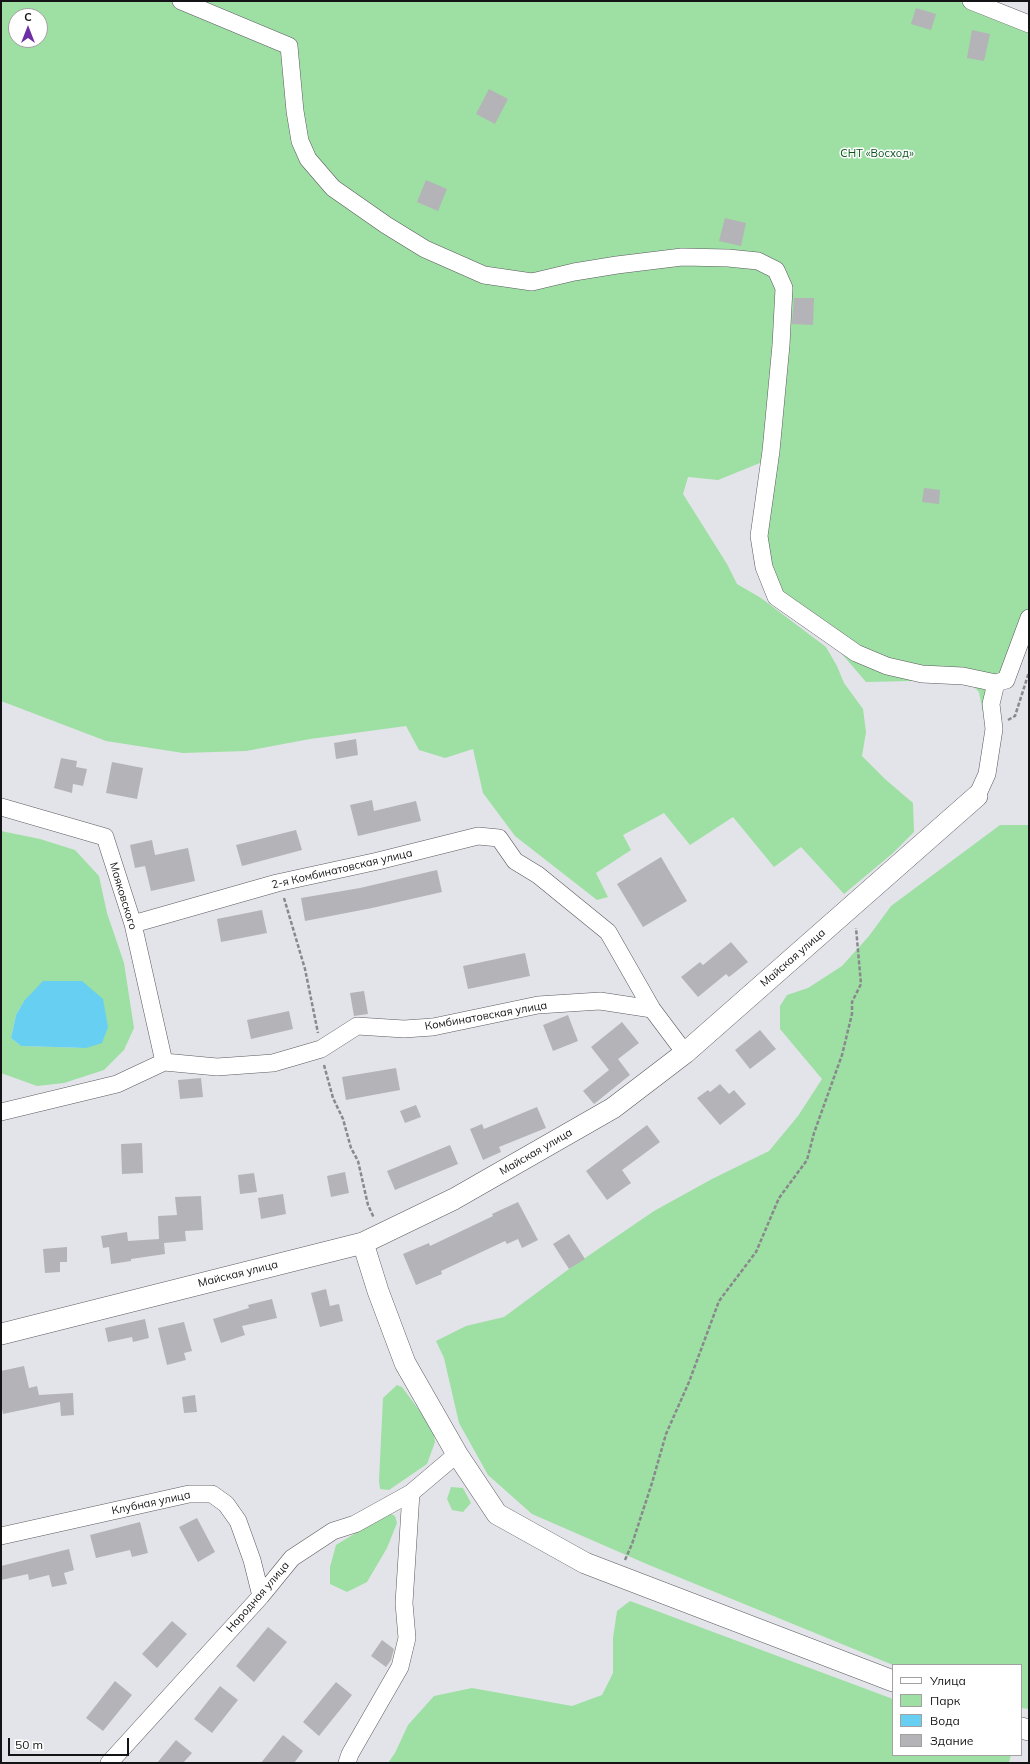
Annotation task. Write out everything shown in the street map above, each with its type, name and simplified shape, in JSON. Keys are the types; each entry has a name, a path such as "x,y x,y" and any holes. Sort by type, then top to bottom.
{"street":[{"path":"180,1 289,46 295,111 300,141 308,159 333,188 386,225 425,249 484,275 532,282 588,270 682,257 728,258 758,261 776,270 784,288 781,345 771,451 759,536 764,567 776,597 856,653 887,666 922,674 962,676 996,683 1006,680 1029,618"},
{"path":"971,1 1029,24"},
{"path":"977,796 987,774 994,729 991,704 996,683"},
{"name":"Майская улица","path":"1,1334 363,1242 454,1199 613,1108 685,1053 977,796"},
{"name":"Маяковского","path":"1,807 105,837 133,924 164,1062"},
{"name":"2-я Комбинатовская улица","path":"133,924 277,883 378,861 478,836 499,838 514,861 538,876 608,932 652,1009"},
{"name":"Комбинатовская улица","path":"164,1062 218,1067 273,1063 320,1049 357,1026 404,1029 433,1027 538,1005 600,1001 652,1009"},
{"path":"652,1009 685,1053"},
{"path":"1,1112 117,1084 164,1062"},
{"path":"363,1242 378,1290 405,1363 457,1454 497,1514 585,1563 892,1682"},
{"name":"Народная улица","path":"109,1763 261,1596 292,1558 333,1531 355,1524 411,1493 457,1454"},
{"path":"347,1763 350,1754 400,1667 407,1638 404,1603 411,1493"},
{"name":"Клубная улица","path":"1,1536 189,1494 212,1494 226,1504 238,1521 252,1560 261,1596"}],"path":[{"path":"994,729 1014,716 1029,672"},
{"path":"618,1575 632,1544 666,1434 689,1382 719,1301 756,1252 779,1198 807,1160 814,1133 842,1055 852,1014 852,1002 862,984 856,937 855,904"}],"green space":[{"name":"СНТ «Восход»","path":"1,1 971,1 1029,24 1029,618 1008,671 996,709 984,718 979,692 971,684 957,680 866,682 841,653 776,597 764,567 770,452 760,463 718,480 688,477 683,494 727,564 737,584 761,598 826,647 837,666 844,683 863,709 866,732 862,756 885,779 913,803 914,832 893,853 844,894 801,847 774,867 733,817 690,845 664,813 623,835 631,850 596,873 608,897 597,900 515,836 483,793 473,749 445,758 419,750 406,726 310,739 246,751 183,753 106,741 1,701"},
{"path":"1000,825 1029,825 1029,1709 1022,1708 1022,1664 892,1665 649,1565 532,1514 488,1475 459,1423 444,1358 436,1341 466,1326 504,1317 569,1269 654,1211 712,1179 769,1151 798,1116 822,1079 780,1029 780,1006 787,995 808,988 842,966 869,936 891,906"},
{"path":"1,831 40,839 75,850 99,876 107,913 124,963 134,1028 124,1050 104,1070 64,1083 37,1086 1,1073","holes":["24,1001 86,1048 21,1046 11,1038 16,1015"]},
{"path":"397,1385 402,1387 433,1429 435,1442 427,1464 389,1490 380,1489 379,1481 383,1398"},
{"path":"451,1487 463,1488 471,1503 463,1512 452,1510 447,1499"},
{"path":"389,1513 395,1516 397,1523 387,1548 367,1582 347,1592 330,1584 330,1567 336,1545"},
{"path":"630,1601 892,1699 892,1756 1011,1756 1009,1763 388,1763 395,1753 408,1725 434,1696 472,1688 572,1706 602,1695 613,1673 613,1638 617,1611"}],"water":[{"path":"43,981 82,981 103,999 108,1027 102,1043 86,1048 21,1046 11,1038 16,1015 24,1001"}],"building":[{"path":"916,8 936,14 931,30 911,24"},
{"path":"972,30 990,34 984,61 967,58"},
{"path":"489,89 508,99 495,124 476,114"},
{"path":"426,180 447,189 438,211 417,202"},
{"path":"725,218 746,223 741,246 719,241"},
{"path":"794,298 814,298 813,325 792,324"},
{"path":"924,488 940,490 939,504 922,502"},
{"path":"356,739 358,755 336,759 334,743"},
{"path":"61,758 77,761 76,767 87,769 83,786 73,784 72,793 54,788"},
{"path":"112,762 143,768 137,799 106,793"},
{"path":"372,800 374,811 416,801 421,821 358,836 350,805"},
{"path":"296,830 302,850 242,866 236,845"},
{"path":"152,840 155,855 188,848 195,881 151,891 145,866 135,868 130,845"},
{"path":"661,857 687,901 643,927 617,884"},
{"path":"437,870 442,892 305,921 301,898 360,888"},
{"path":"262,910 267,933 221,942 217,919"},
{"path":"731,942 748,962 729,977 726,974 698,997 681,977 700,962 703,965"},
{"path":"525,953 530,976 468,989 463,966"},
{"path":"364,991 368,1014 354,1016 350,993"},
{"path":"289,1011 293,1029 251,1039 247,1020"},
{"path":"568,1015 578,1041 553,1051 543,1025"},
{"path":"622,1022 639,1043 618,1059 630,1075 594,1104 583,1091 609,1070 591,1047"},
{"path":"760,1030 776,1049 750,1069 735,1050"},
{"path":"396,1068 400,1090 346,1100 342,1077"},
{"path":"201,1078 203,1097 180,1099 178,1080"},
{"path":"720,1084 729,1094 734,1090 746,1104 720,1125 697,1098 708,1090 710,1092"},
{"path":"416,1105 421,1117 405,1123 400,1111"},
{"path":"537,1107 546,1128 499,1147 501,1152 483,1160 470,1129 482,1124 484,1129"},
{"path":"647,1125 660,1142 622,1170 631,1183 607,1200 586,1171"},
{"path":"142,1143 143,1173 122,1174 121,1144"},
{"path":"450,1145 458,1164 395,1190 387,1171"},
{"path":"345,1172 349,1193 331,1197 327,1176"},
{"path":"254,1173 257,1192 240,1194 238,1175"},
{"path":"283,1194 286,1214 261,1219 258,1198"},
{"path":"201,1196 203,1230 185,1231 186,1241 164,1243 165,1254 131,1259 131,1261 111,1264 109,1247 103,1248 101,1236 127,1232 128,1241 159,1239 158,1216 177,1215 175,1197"},
{"path":"518,1202 538,1240 522,1248 518,1239 507,1244 505,1241 441,1271 442,1274 416,1285 403,1254 429,1243 430,1246 493,1216 492,1214"},
{"path":"569,1234 585,1259 569,1269 553,1244"},
{"path":"67,1247 67,1262 60,1262 60,1272 45,1273 43,1249"},
{"path":"326,1289 330,1306 339,1304 343,1321 320,1327 311,1293"},
{"path":"272,1299 277,1318 242,1326 245,1335 221,1343 213,1319 249,1308 248,1305"},
{"path":"145,1319 149,1338 133,1342 132,1337 108,1342 105,1328"},
{"path":"184,1322 192,1351 184,1353 186,1360 167,1365 158,1328"},
{"path":"24,1366 29,1388 37,1386 39,1395 73,1393 74,1415 61,1416 60,1402 3,1414 1,1403 1,1371"},
{"path":"195,1395 197,1412 184,1413 182,1397"},
{"path":"197,1518 215,1552 198,1562 179,1527"},
{"path":"140,1522 148,1553 132,1557 130,1550 96,1558 90,1535"},
{"path":"69,1549 74,1570 64,1573 67,1584 52,1587 49,1575 29,1580 28,1574 1,1580 1,1566"},
{"path":"172,1621 187,1634 157,1668 142,1654"},
{"path":"268,1627 287,1642 254,1682 236,1666"},
{"path":"382,1640 394,1649 391,1660 386,1667 371,1656"},
{"path":"115,1681 132,1695 103,1731 86,1718"},
{"path":"336,1682 352,1695 319,1736 303,1722"},
{"path":"220,1686 238,1700 212,1733 194,1719"},
{"path":"283,1735 303,1751 294,1763 261,1763"},
{"path":"176,1740 192,1753 183,1763 157,1763"}]}
